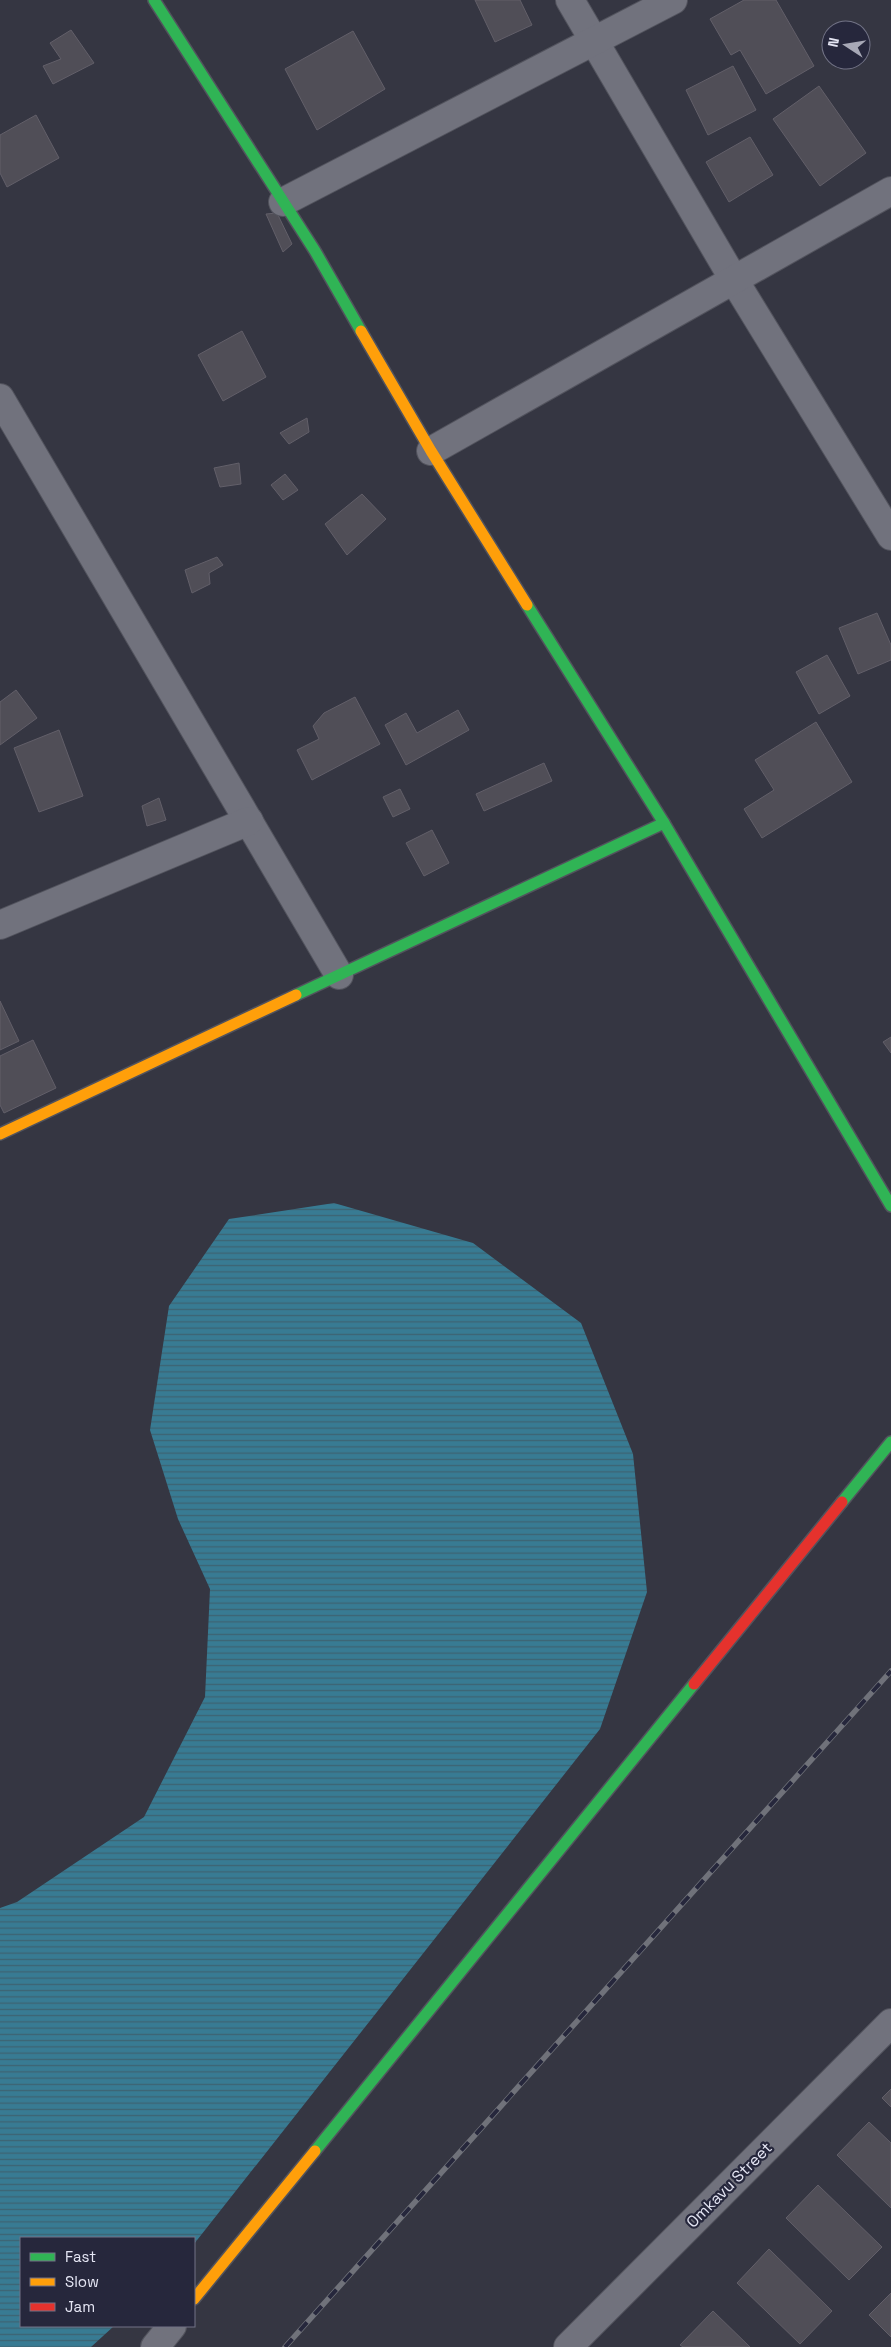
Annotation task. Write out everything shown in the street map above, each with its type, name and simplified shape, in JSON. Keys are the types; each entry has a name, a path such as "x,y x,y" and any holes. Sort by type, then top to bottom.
{"street":[{"path":"154,0 283,202 431,451 664,823 891,1206"},
{"path":"570,0 734,280 891,536"},
{"path":"283,202 673,0"},
{"path":"431,451 891,191"},
{"path":"0,398 340,975"},
{"path":"0,925 249,821"},
{"path":"0,1134 664,823"},
{"path":"195,2298 891,1442"},
{"name":"Omkavu Street","path":"568,2347 891,2023"},
{"path":"155,2347 171,2327"}],"water":[{"path":"334,1203 473,1243 581,1323 633,1454 647,1592 600,1729 195,2243 195,2237 20,2237 20,2327 113,2327 91,2347 0,2347 0,1908 17,1902 144,1817 205,1697 210,1589 178,1519 150,1430 169,1306 229,1219"}],"building":[{"path":"475,0 520,0 532,25 495,42"},
{"path":"744,0 776,0 814,66 766,94 740,50 731,55 710,19"},
{"path":"71,30 94,63 53,84 43,66 61,59 50,43"},
{"path":"353,31 385,89 317,130 285,69"},
{"path":"733,66 756,110 708,135 686,90"},
{"path":"819,86 866,153 820,186 773,119"},
{"path":"36,115 59,158 7,187 0,173 0,135"},
{"path":"750,137 773,175 729,202 706,162"},
{"path":"277,213 292,244 283,252 266,214"},
{"path":"242,331 266,377 223,401 198,355"},
{"path":"307,418 309,432 289,444 280,433"},
{"path":"239,463 241,484 220,487 214,468"},
{"path":"285,474 298,490 283,500 271,485"},
{"path":"362,494 386,519 347,555 325,524"},
{"path":"217,557 223,565 209,573 210,584 192,593 185,570"},
{"path":"877,613 891,645 891,660 858,674 839,628"},
{"path":"827,655 850,696 819,714 796,672"},
{"path":"16,690 37,718 0,745 0,702"},
{"path":"355,697 380,744 312,780 297,750 319,739 313,726 324,713"},
{"path":"458,710 469,730 406,765 385,725 406,713 417,733"},
{"path":"816,722 852,782 762,838 744,809 774,790 755,760"},
{"path":"59,730 83,796 39,812 14,748"},
{"path":"544,763 552,781 484,811 476,794"},
{"path":"400,789 410,809 393,817 383,797"},
{"path":"159,798 166,820 147,826 142,806"},
{"path":"432,830 449,863 424,876 406,843"},
{"path":"0,1001 19,1041 0,1050"},
{"path":"891,1037 891,1053 883,1042"},
{"path":"33,1040 56,1088 4,1113 0,1105 0,1056"},
{"path":"891,2089 891,2107 882,2098"},
{"path":"869,2122 891,2143 891,2208 837,2155"},
{"path":"818,2185 882,2247 849,2280 786,2218"},
{"path":"769,2249 832,2311 800,2344 737,2283"},
{"path":"891,2293 891,2337 869,2315"},
{"path":"713,2311 750,2347 683,2347 680,2345"}],"railway":[{"path":"285,2347 891,1671"}],"traffic: fast":[{"path":"154,0 315,251 361,331"},
{"path":"527,605 664,823 891,1206"},
{"path":"296,995 664,823"},
{"path":"842,1502 891,1442"},
{"path":"315,2151 694,1684"}],"traffic: slow":[{"path":"361,331 431,451 527,605"},
{"path":"0,1134 296,995"},
{"path":"195,2298 315,2151"}],"traffic: jam":[{"path":"694,1684 842,1502"}]}
